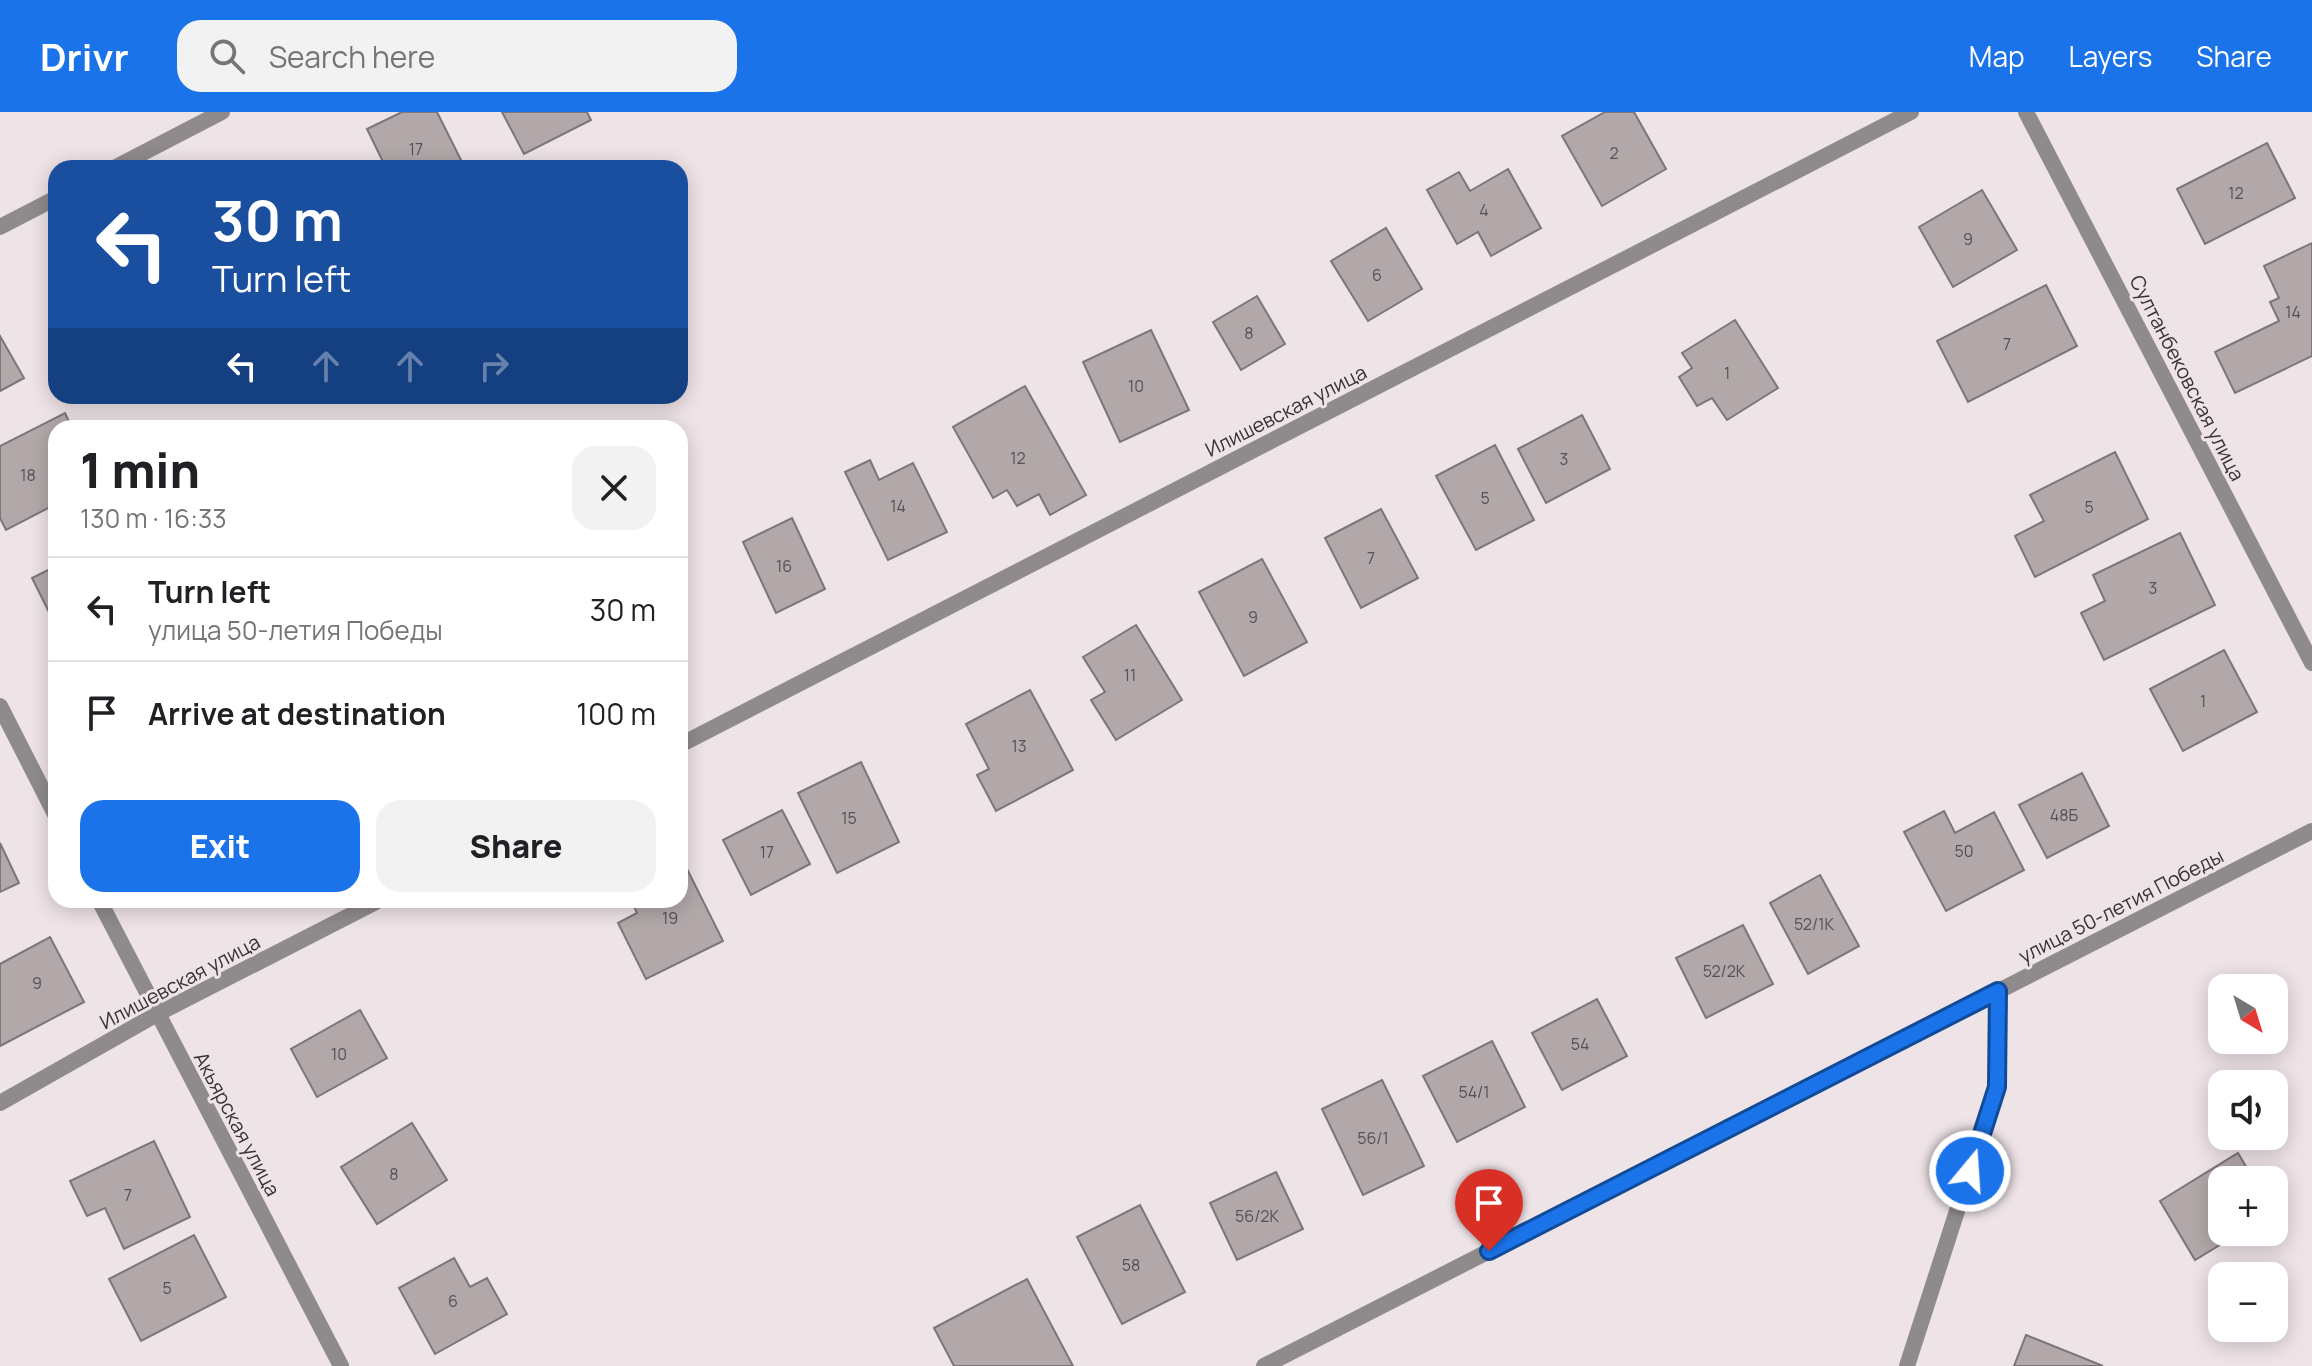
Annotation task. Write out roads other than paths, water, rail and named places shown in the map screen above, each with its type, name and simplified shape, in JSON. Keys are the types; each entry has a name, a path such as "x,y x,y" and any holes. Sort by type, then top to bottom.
{"street":[{"path":"129,160 222,112"},
{"name":"Илишевская улица","path":"688,741 1911,112"},
{"name":"Султанбековская улица","path":"2026,112 2312,663"},
{"path":"0,227 48,202"},
{"path":"0,706 48,800"},
{"name":"улица 50-летия Победы","path":"1264,1366 2312,831"},
{"name":"Акьярская улица","path":"103,908 341,1366"},
{"name":"Илишевская улица","path":"0,1103 157,1014 364,908"},
{"path":"1907,1366 1997,1087 1998,991"}]}
